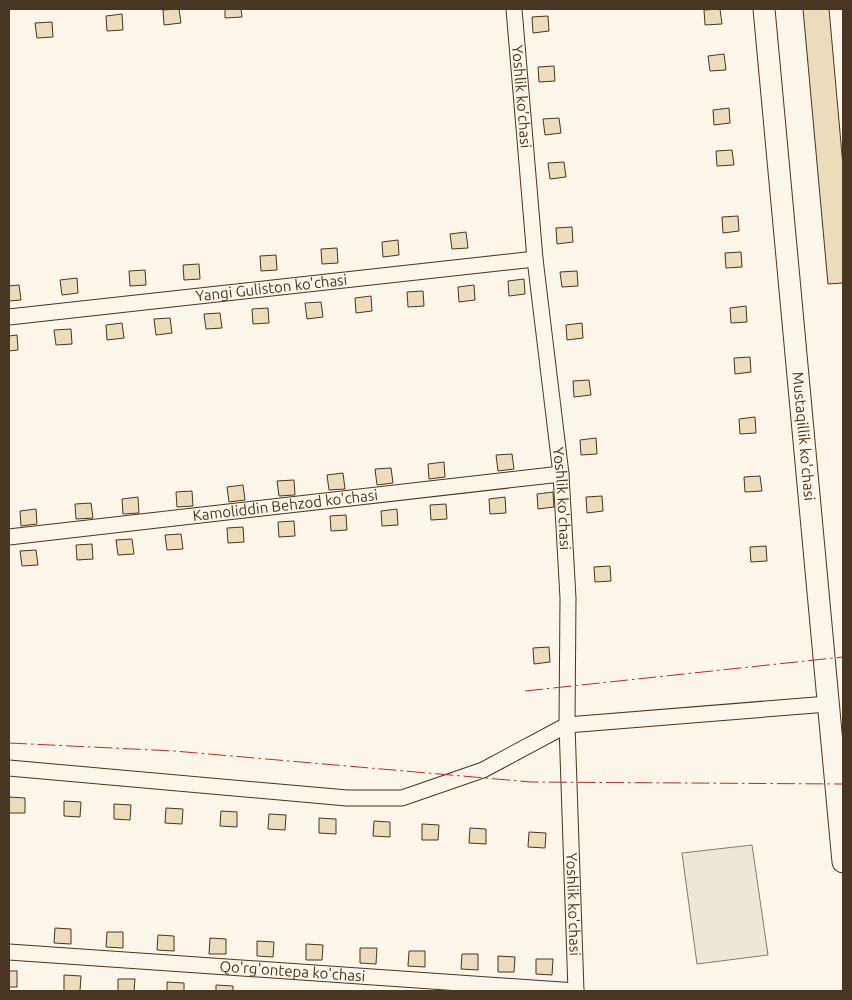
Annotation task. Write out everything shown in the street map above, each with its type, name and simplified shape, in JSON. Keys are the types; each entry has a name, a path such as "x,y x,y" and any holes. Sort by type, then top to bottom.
{"main road":[{"name":"Mustaqillik ko'chasi","path":"764,9 843,862"}],"street":[{"name":"Yoshlik ko'chasi","path":"514,9 534,258 561,474 568,598 566,725 576,991"},
{"name":"Yangi Guliston ko'chasi","path":"9,317 534,258"},
{"name":"Kamoliddin Behzod ko'chasi","path":"9,536 561,474"},
{"path":"9,768 347,798 402,798 483,770 566,725 828,704"},
{"name":"Qo'rg'ontepa ko'chasi","path":"9,952 576,991"}],"shaded area":[{"path":"752,845 768,955 697,964 682,853"}],"building":[{"path":"179,9 181,23 164,25 163,10"},
{"path":"225,9 241,9 242,17 225,18"},
{"path":"720,9 722,24 705,25 704,10"},
{"path":"803,9 829,9 843,166 843,283 828,284"},
{"path":"122,14 123,30 107,31 106,16"},
{"path":"548,16 549,31 533,33 532,17"},
{"path":"52,22 53,37 37,38 35,23"},
{"path":"724,54 726,70 710,71 708,56"},
{"path":"554,66 555,81 539,82 538,67"},
{"path":"729,108 730,123 714,125 713,110"},
{"path":"559,118 561,133 545,135 543,119"},
{"path":"732,150 734,165 717,166 716,151"},
{"path":"564,162 566,177 550,179 548,163"},
{"path":"738,216 739,231 723,233 722,217"},
{"path":"572,227 573,242 557,244 556,228"},
{"path":"466,232 468,248 452,249 450,234"},
{"path":"398,240 399,255 383,257 382,242"},
{"path":"337,248 338,263 322,264 321,249"},
{"path":"741,252 742,267 726,268 725,253"},
{"path":"276,255 277,270 261,271 260,256"},
{"path":"199,264 200,279 184,280 183,265"},
{"path":"145,270 146,285 130,286 129,271"},
{"path":"577,271 578,286 562,287 560,272"},
{"path":"77,278 78,293 62,295 60,280"},
{"path":"524,279 525,294 509,296 508,281"},
{"path":"19,285 21,300 9,301 9,286"},
{"path":"474,285 475,300 459,302 458,287"},
{"path":"423,291 424,306 408,307 407,292"},
{"path":"371,296 372,311 356,313 355,298"},
{"path":"321,302 323,317 307,319 305,303"},
{"path":"746,306 747,322 731,323 730,308"},
{"path":"268,308 269,323 253,324 252,309"},
{"path":"220,313 222,328 206,329 204,314"},
{"path":"170,318 172,333 156,335 154,319"},
{"path":"122,323 124,338 107,340 106,325"},
{"path":"582,323 583,338 567,340 566,325"},
{"path":"71,329 72,344 56,345 54,330"},
{"path":"17,335 18,350 9,351 9,336"},
{"path":"750,357 751,372 735,374 734,358"},
{"path":"589,380 591,395 574,397 573,381"},
{"path":"755,417 756,433 740,434 739,419"},
{"path":"596,438 597,454 581,455 580,440"},
{"path":"512,454 514,469 498,471 496,455"},
{"path":"444,462 445,477 429,479 428,464"},
{"path":"391,468 393,483 377,485 375,469"},
{"path":"343,473 345,489 329,490 327,475"},
{"path":"760,476 762,491 745,492 744,477"},
{"path":"294,480 295,495 279,496 277,481"},
{"path":"243,485 245,500 229,502 227,487"},
{"path":"192,491 193,506 177,507 176,492"},
{"path":"553,492 554,507 538,509 537,494"},
{"path":"602,496 603,511 587,513 586,497"},
{"path":"138,497 139,513 123,514 122,499"},
{"path":"505,497 506,513 490,514 489,499"},
{"path":"91,503 93,518 76,519 75,504"},
{"path":"446,504 447,519 431,520 430,505"},
{"path":"36,509 37,524 21,526 20,511"},
{"path":"397,509 398,525 382,526 381,511"},
{"path":"346,515 347,530 331,531 330,516"},
{"path":"294,521 295,536 279,537 278,522"},
{"path":"243,527 244,542 228,543 227,528"},
{"path":"181,534 183,549 167,550 165,535"},
{"path":"132,539 134,554 118,555 116,540"},
{"path":"92,544 93,559 77,560 76,545"},
{"path":"766,546 767,561 751,562 750,547"},
{"path":"36,550 38,565 22,566 20,551"},
{"path":"610,566 611,581 595,582 594,567"},
{"path":"549,647 550,662 534,664 533,648"},
{"path":"9,797 25,798 25,813 9,813"},
{"path":"64,801 81,802 80,817 64,816"},
{"path":"114,804 131,805 130,820 114,819"},
{"path":"166,808 183,809 182,824 165,823"},
{"path":"221,811 237,812 237,827 220,826"},
{"path":"269,814 286,815 285,830 268,829"},
{"path":"319,818 336,819 336,834 319,833"},
{"path":"374,821 390,822 390,837 373,836"},
{"path":"422,824 439,825 438,840 422,840"},
{"path":"470,828 486,829 486,844 469,843"},
{"path":"529,832 546,833 545,848 528,847"},
{"path":"55,928 71,929 71,944 54,943"},
{"path":"107,932 123,932 123,948 106,947"},
{"path":"158,935 174,936 174,951 157,950"},
{"path":"210,938 226,939 226,954 209,954"},
{"path":"257,941 274,942 273,957 257,956"},
{"path":"306,944 323,945 322,960 306,960"},
{"path":"360,948 377,948 376,964 360,963"},
{"path":"409,951 425,951 425,967 408,966"},
{"path":"462,954 478,954 478,970 461,969"},
{"path":"498,956 515,957 514,972 498,972"},
{"path":"536,959 553,959 552,975 536,974"},
{"path":"9,971 17,971 17,987 9,987"},
{"path":"64,975 81,976 80,991 64,991"},
{"path":"118,979 135,979 134,991 118,991"},
{"path":"167,982 184,983 184,991 167,991"},
{"path":"216,985 233,986 233,991 216,991"}],"power":[{"path":"525,691 843,657"},
{"path":"9,743 174,751 531,782 843,784"}]}
